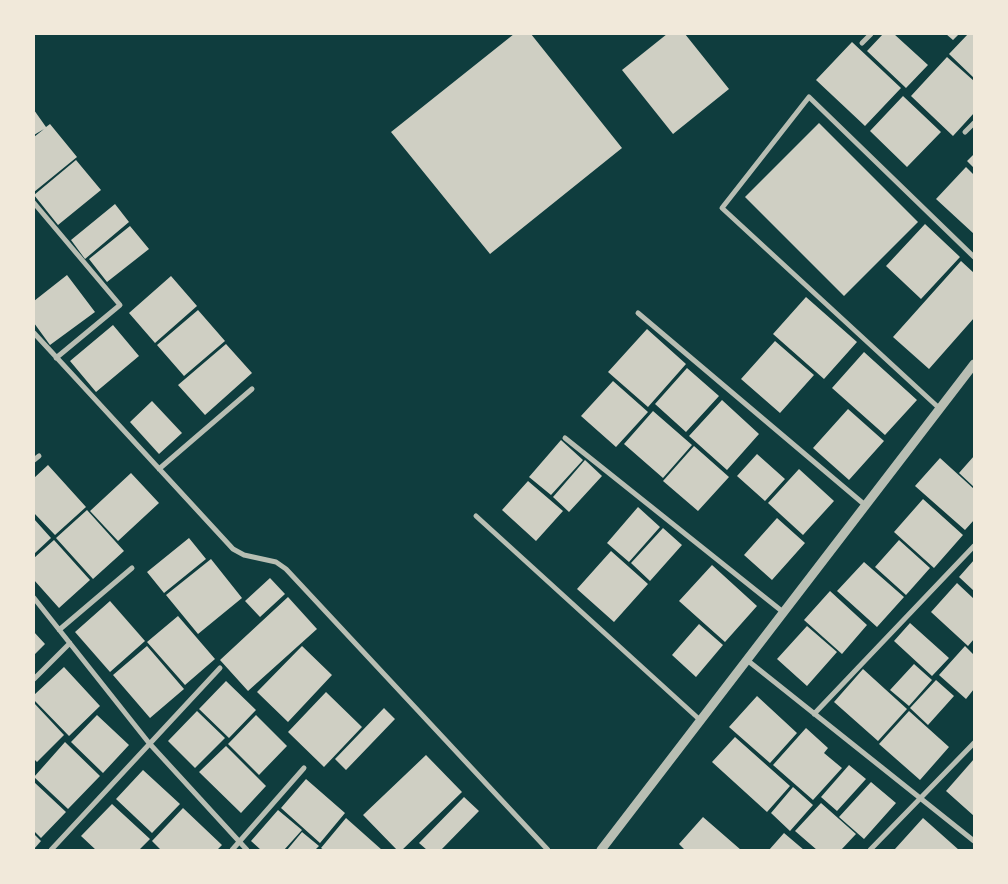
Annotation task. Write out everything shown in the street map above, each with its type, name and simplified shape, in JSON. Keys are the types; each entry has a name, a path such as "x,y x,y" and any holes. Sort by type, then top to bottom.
{"street":[{"path":"862,43 871,34"},
{"path":"939,408 722,208 809,97 974,257"},
{"path":"965,132 974,122"},
{"path":"34,203 120,305 56,358"},
{"path":"638,313 865,505"},
{"path":"34,333 233,549 244,555 276,562 286,569 548,850"},
{"path":"601,850 974,364"},
{"path":"159,468 252,388"},
{"path":"565,438 783,612"},
{"path":"34,460 39,456"},
{"path":"476,516 700,720"},
{"path":"814,714 974,546"},
{"path":"59,630 132,568"},
{"path":"34,598 149,743 247,850"},
{"path":"34,678 70,644"},
{"path":"747,660 974,841"},
{"path":"51,850 220,668"},
{"path":"870,850 974,743"},
{"path":"232,850 304,768"}],"building":[{"path":"514,34 531,34 622,148 490,254 391,132"},
{"path":"667,34 685,34 729,89 673,134 622,70"},
{"path":"883,34 894,34 928,65 906,88 867,51"},
{"path":"946,34 959,34 953,40"},
{"path":"968,34 974,34 974,78 949,54"},
{"path":"852,42 901,88 865,126 816,80"},
{"path":"947,57 974,81 974,113 953,136 911,96"},
{"path":"903,96 941,132 907,167 870,131"},
{"path":"34,110 46,127 50,124 77,157 34,192 34,137 44,129 34,135"},
{"path":"819,123 918,222 844,296 745,197"},
{"path":"974,154 974,168 967,161"},
{"path":"76,160 101,190 58,225 34,195"},
{"path":"966,167 974,175 974,234 936,199"},
{"path":"115,204 129,222 85,259 71,240"},
{"path":"925,224 960,257 921,299 886,266"},
{"path":"130,226 149,249 107,282 89,259"},
{"path":"961,261 974,273 974,318 929,369 893,337"},
{"path":"67,275 95,312 50,345 34,323 34,301"},
{"path":"171,276 197,306 155,343 129,313"},
{"path":"806,297 857,342 824,379 773,334"},
{"path":"198,310 225,341 184,376 157,345"},
{"path":"113,325 139,356 96,392 70,361"},
{"path":"647,329 686,364 648,407 608,372"},
{"path":"775,341 814,375 780,413 741,379"},
{"path":"226,344 252,373 205,415 178,385"},
{"path":"864,352 917,400 885,435 832,388"},
{"path":"687,368 719,396 686,432 655,404"},
{"path":"613,381 648,412 616,447 581,416"},
{"path":"722,400 759,434 727,470 689,436"},
{"path":"152,401 182,433 159,454 130,422"},
{"path":"848,409 884,441 849,480 813,448"},
{"path":"653,411 692,445 663,478 624,444"},
{"path":"561,440 583,460 551,495 529,477"},
{"path":"694,446 729,477 698,511 663,481"},
{"path":"757,454 785,479 765,501 737,476"},
{"path":"974,456 974,487 959,473"},
{"path":"940,458 974,489 974,520 965,530 915,486"},
{"path":"585,460 602,476 569,512 553,497"},
{"path":"48,465 86,507 55,535 34,513 34,478"},
{"path":"799,469 834,501 803,535 768,503"},
{"path":"131,473 159,503 118,541 90,511"},
{"path":"528,481 563,511 536,541 502,510"},
{"path":"923,499 963,535 934,568 894,532"},
{"path":"638,507 660,527 629,562 607,543"},
{"path":"87,510 124,551 93,579 56,538"},
{"path":"777,518 805,543 772,580 744,555"},
{"path":"34,519 51,538 34,554"},
{"path":"663,528 682,545 650,581 631,563"},
{"path":"189,538 206,559 164,593 147,572"},
{"path":"54,540 90,580 59,608 34,580 34,558"},
{"path":"899,540 930,568 906,595 875,567"},
{"path":"611,551 648,584 614,622 577,589"},
{"path":"211,559 242,598 198,634 166,595"},
{"path":"974,560 974,591 959,577"},
{"path":"864,562 904,597 877,627 837,591"},
{"path":"712,565 757,606 725,642 679,601"},
{"path":"270,578 285,594 260,617 245,601"},
{"path":"957,583 974,599 974,639 968,646 931,612"},
{"path":"830,591 867,625 842,654 804,620"},
{"path":"288,597 317,629 248,691 220,660"},
{"path":"110,601 145,641 110,672 75,632"},
{"path":"178,616 215,659 185,685 147,642"},
{"path":"910,623 949,658 932,676 894,641"},
{"path":"699,624 723,645 696,677 672,655"},
{"path":"807,626 837,652 807,686 777,659"},
{"path":"34,632 45,644 34,655"},
{"path":"147,646 184,689 150,718 113,675"},
{"path":"302,646 332,675 288,722 257,692"},
{"path":"965,646 974,655 974,689 966,699 939,675"},
{"path":"914,664 932,680 909,706 890,690"},
{"path":"64,667 100,706 69,736 34,700 34,695"},
{"path":"863,669 907,709 878,741 834,702"},
{"path":"936,680 954,696 928,725 910,708"},
{"path":"226,681 256,710 229,738 199,709"},
{"path":"326,692 362,727 324,767 288,732"},
{"path":"757,696 797,733 770,763 729,727"},
{"path":"34,703 64,735 37,762 34,759"},
{"path":"384,708 395,719 346,770 335,759"},
{"path":"197,711 225,738 195,768 168,741"},
{"path":"909,711 949,747 920,780 879,744"},
{"path":"97,715 129,745 103,773 71,742"},
{"path":"256,715 287,746 259,775 228,744"},
{"path":"806,728 828,748 824,753 842,768 813,800 773,765"},
{"path":"735,737 790,786 767,812 712,762"},
{"path":"65,742 100,776 68,809 34,777"},
{"path":"226,746 266,786 241,813 199,772"},
{"path":"426,755 462,792 402,850 397,850 363,815"},
{"path":"974,759 974,816 946,791"},
{"path":"849,765 866,779 837,811 821,797"},
{"path":"143,770 180,804 152,833 116,799"},
{"path":"306,779 345,813 320,843 281,808"},
{"path":"34,782 66,812 41,838 34,831"},
{"path":"871,782 896,803 864,839 839,817"},
{"path":"793,787 813,805 790,831 771,813"},
{"path":"464,797 479,811 441,850 427,850 419,843"},
{"path":"821,803 856,834 841,850 817,850 795,831"},
{"path":"112,804 150,839 139,850 96,850 81,836"},
{"path":"183,808 222,845 217,850 161,850 152,841"},
{"path":"278,810 302,830 284,850 261,850 251,841"},
{"path":"703,817 741,850 685,850 679,844"},
{"path":"346,818 382,850 324,850 321,848"},
{"path":"923,818 959,850 896,850"},
{"path":"302,832 319,846 315,850 287,850"},
{"path":"784,833 804,850 769,850"},
{"path":"34,834 41,841 34,849"}]}
